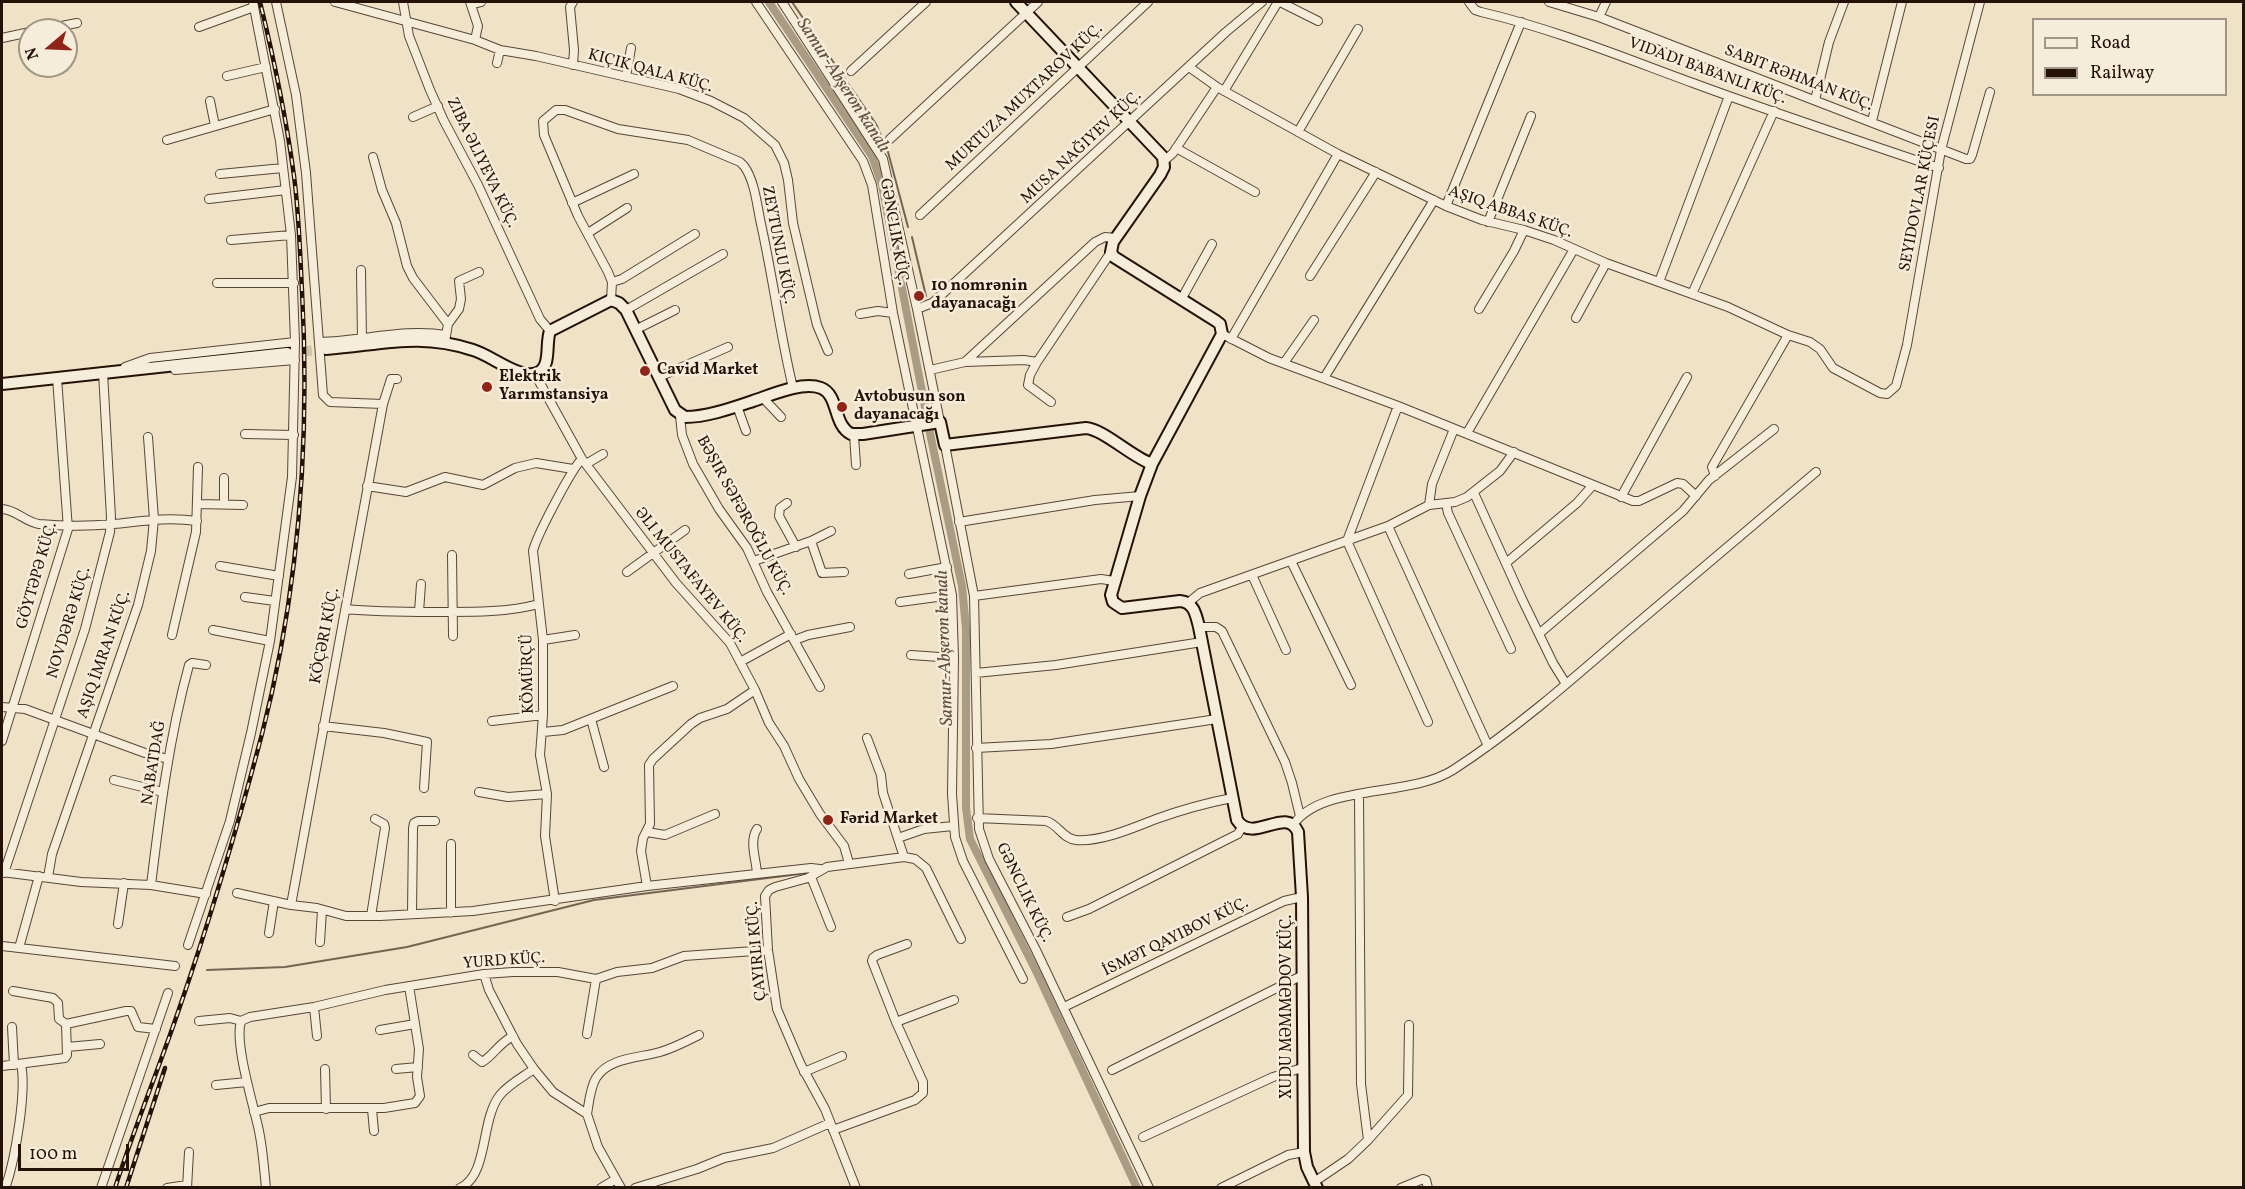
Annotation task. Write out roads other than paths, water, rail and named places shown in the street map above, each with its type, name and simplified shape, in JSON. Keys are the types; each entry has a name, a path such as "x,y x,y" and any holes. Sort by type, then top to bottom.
{"street":[{"path":"276,2 296,95 302,140 323,346 322,389 326,399 330,402 383,404"},
{"name":"KIÇIK QALA KÜÇ.","path":"335,2 407,20 475,40 500,50 536,56 679,89 730,109 744,118 776,145 789,180 790,210 817,325 828,351"},
{"name":"ZIBA ƏLIYEVA KÜÇ.","path":"404,2 409,36 438,106 475,178 540,319 550,331"},
{"path":"475,40 478,26 471,3 481,2"},
{"path":"573,2 570,7 573,65"},
{"name":"GƏNCLIK KÜÇ.","path":"756,2 866,166 872,185 893,314 919,426 952,595 953,826 963,861 1023,979"},
{"name":"GƏNCLIK KÜÇ.","path":"782,2 883,159 930,370 937,423"},
{"path":"852,71 927,2"},
{"path":"1016,2 1158,151 1164,161 1160,175 1115,238 1111,252 1030,375 1028,386 1051,402"},
{"path":"890,139 1038,2"},
{"name":"MURTUZA MUXTAROV KÜÇ.","path":"920,214 1148,2"},
{"path":"917,309 938,298 1262,2"},
{"path":"1164,161 1221,89 1279,2 1318,21"},
{"path":"1469,2 1475,10 1590,44 1729,96 1939,168"},
{"name":"SABIT RƏHMAN KÜÇ.","path":"1549,2 1599,17 1872,121 1941,150 1970,159 1990,92"},
{"path":"1599,17 1606,2"},
{"path":"1815,100 1829,42 1844,2"},
{"path":"1872,121 1902,2"},
{"name":"SEYIDOVLAR KÜÇESI","path":"1788,335 1816,345 1833,368 1880,393 1891,392 1900,374 1907,345 1941,150 1980,2"},
{"path":"188,945 230,822 270,641 292,477 294,435 291,356 295,342 291,235 274,109 254,4 199,27"},
{"path":"1446,206 1521,22"},
{"path":"1298,132 1358,29"},
{"path":"2,38 18,35"},
{"path":"626,77 631,48"},
{"path":"497,63 500,50"},
{"path":"227,76 266,67"},
{"path":"1189,67 1221,89 1338,154 1446,206 1488,222 1524,230 1728,308 1788,335 1712,467 1715,476"},
{"path":"1659,282 1729,96"},
{"path":"210,101 214,126"},
{"path":"413,117 438,106"},
{"path":"167,140 274,109"},
{"name":"ZEYTUNLU KÜÇ.","path":"572,203 543,135 543,121 552,112 565,110 618,129 688,140 744,166 758,209 783,351 793,388"},
{"path":"1692,294 1774,111"},
{"path":"1488,222 1531,116"},
{"path":"1176,148 1255,192"},
{"path":"1338,154 1152,464 1140,496 1111,595 1113,602 1122,608 1179,601 1188,603 1194,611 1235,815 1242,827 1253,829 1296,820 1328,801 1428,782 1452,771 1488,746 1566,684 1816,472"},
{"path":"373,157 382,190 399,233 407,266 413,278 448,324"},
{"path":"220,174 283,168"},
{"path":"1310,276 1376,172"},
{"path":"323,346 415,331 484,353 520,374 536,374 543,369 545,364 550,331 611,300 612,282 572,203 634,174"},
{"path":"209,198 286,190"},
{"path":"1324,378 1434,200"},
{"path":"588,233 627,208"},
{"path":"1479,309 1524,230"},
{"path":"612,282 622,279 695,234"},
{"path":"231,240 291,235"},
{"path":"966,362 1095,242 1105,237 1115,238"},
{"path":"1182,298 1212,244"},
{"path":"1467,434 1574,249"},
{"path":"1111,252 1118,261 1182,298 1216,321 1227,337 1284,363 1398,406 1633,501 1639,501 1677,483 1683,484 1696,496"},
{"path":"626,310 723,254"},
{"path":"1576,318 1606,263"},
{"path":"361,270 362,339"},
{"path":"446,339 448,324 459,309 461,299 459,281 479,272"},
{"path":"217,284 294,283"},
{"name":"BƏŞIR SƏFƏROĞLU KÜÇ.","path":"611,300 619,303 626,310 637,329 675,410 681,416 682,435 693,464 719,509 747,548 767,592 820,687"},
{"path":"637,329 675,310"},
{"path":"860,314 878,311 893,314"},
{"path":"1284,363 1314,320"},
{"path":"323,346 406,339 446,339"},
{"path":"117,371 150,358 295,342"},
{"path":"659,377 728,347"},
{"path":"2,384 103,372 291,356"},
{"path":"930,370 966,362 1024,360 1037,362"},
{"name":"NOVDƏRƏ KÜÇ.","path":"3,873 85,629 111,525 103,372"},
{"name":"ƏLI MUSTAFAYEV KÜÇ.","path":"536,374 584,462 694,605 724,634 755,690 769,723 784,746 799,779 820,814 844,846 849,863"},
{"path":"1621,497 1687,377"},
{"name":"GÖYTƏPƏ KÜÇ.","path":"2,741 69,524 57,378"},
{"name":"KÖÇƏRI KÜÇ.","path":"291,905 383,404 391,379 397,379"},
{"path":"681,416 689,417 737,406 793,388 819,387 824,389 832,401 842,428 854,435 937,423 945,445 1086,428 1103,434 1133,456 1152,464"},
{"path":"763,398 781,417"},
{"path":"737,406 746,431"},
{"path":"1398,406 1347,541 1428,722"},
{"path":"1429,505 1432,484 1454,429"},
{"path":"1540,633 1670,523 1715,476 1774,429"},
{"path":"244,434 294,435"},
{"path":"854,435 855,465"},
{"path":"19,948 138,605 152,544 154,519 148,437"},
{"name":"GƏNCLIK KÜÇ.","path":"945,445 974,596 977,818 989,859 1064,1007 1149,1188"},
{"path":"1188,603 1194,596 1389,526 1429,505 1455,502 1474,493 1500,471 1514,452"},
{"name":"KÖMÜRÇÜ","path":"555,901 545,836 547,794 540,755 543,732 543,640 534,544 573,469 603,454"},
{"path":"368,486 406,492 445,477 488,484 515,468 536,463 573,469"},
{"path":"172,635 197,521 198,467"},
{"path":"224,478 224,504"},
{"path":"1506,563 1577,503 1593,485"},
{"path":"1474,493 1553,663 1566,684"},
{"path":"959,522 1095,500 1140,496"},
{"path":"787,503 780,508 778,516 796,547"},
{"path":"1446,503 1448,513 1511,649"},
{"path":"198,504 243,505"},
{"path":"2,509 16,512 31,522 111,525 167,518 197,521"},
{"path":"1389,526 1488,746"},
{"path":"627,572 685,530"},
{"path":"754,561 796,547 831,531"},
{"path":"811,541 822,573 844,572"},
{"path":"452,555 453,636"},
{"path":"1291,561 1351,685"},
{"path":"220,566 279,576"},
{"path":"909,574 947,567"},
{"path":"1252,575 1286,650"},
{"path":"974,596 1101,579 1114,581"},
{"path":"419,612 421,584"},
{"path":"900,602 952,595"},
{"path":"245,597 275,602"},
{"path":"346,609 453,612 520,609 539,604"},
{"path":"740,662 793,637 850,627"},
{"path":"1199,627 1216,627 1222,631 1285,762 1292,783 1296,820"},
{"path":"213,630 270,641"},
{"path":"543,640 575,635"},
{"path":"976,673 1056,665 1202,642"},
{"path":"911,655 954,658"},
{"name":"NABATDAĞ","path":"152,885 162,792 175,719 189,665 192,663 206,665"},
{"path":"543,732 563,730 673,686"},
{"path":"647,886 641,851 651,816 648,765 691,724 727,709 755,690"},
{"path":"2,707 25,709 92,735 155,757 168,759"},
{"path":"492,721 543,715"},
{"path":"591,719 604,767"},
{"path":"976,748 1051,744 1217,719"},
{"path":"323,726 384,733 427,742 424,788"},
{"path":"867,738 881,775 883,793 904,857"},
{"path":"114,780 162,792"},
{"path":"479,792 508,796 547,794"},
{"path":"1359,795 1361,1084 1368,1140"},
{"path":"977,818 1051,822 1065,836 1077,840 1114,834 1207,802 1232,798"},
{"path":"647,832 665,835 715,814"},
{"path":"371,916 385,828 384,824 375,819"},
{"name":"XUDU MƏMMƏDOV KÜÇ.","path":"1296,820 1302,897 1304,1152 1316,1185"},
{"path":"412,914 414,823 435,821"},
{"path":"898,838 924,829 953,826"},
{"path":"1066,917 1089,909 1238,834 1242,827"},
{"path":"757,829 753,835 753,841 758,873"},
{"path":"451,844 451,913"},
{"path":"237,892 346,916 451,913 555,901 647,886 758,873 820,869 849,863 904,857 915,859 926,868 961,939"},
{"path":"820,869 811,876 775,886 766,893 768,950 777,1009 804,1072 817,1093 856,1188"},
{"path":"3,873 98,884 152,885 206,894"},
{"path":"811,876 831,927"},
{"path":"118,924 124,883"},
{"path":"1064,1007 1284,901 1302,897"},
{"path":"269,933 274,901"},
{"path":"320,942 322,910"},
{"path":"635,1188 698,1169 724,1158 772,1148 921,1096 924,1087 920,1072 896,1022 872,961 877,955 907,944"},
{"path":"2,946 175,966"},
{"name":"YURD KÜÇ.","path":"199,1021 230,1018 241,1021 250,1017 409,986 484,974 558,972 596,979 617,972 652,968 684,956 768,950"},
{"path":"484,974 489,990 513,1036 534,1069 553,1092 587,1114"},
{"path":"1112,1070 1301,976"},
{"path":"587,1034 596,979"},
{"path":"254,1112 269,1108 372,1109 414,1103 418,1100 420,1096 419,1049 409,986"},
{"path":"13,991 54,998 57,1000 60,1022 66,1024 131,1011 138,1027 156,1029"},
{"path":"101,1188 168,993"},
{"path":"896,1022 954,1000"},
{"path":"314,1006 317,1036"},
{"path":"241,1021 240,1032 247,1082 261,1145 266,1188"},
{"path":"2,1066 65,1058 66,1024"},
{"path":"380,1030 415,1024"},
{"path":"1316,1185 1368,1140 1408,1095 1409,1025"},
{"path":"6,1186 11,1170 23,1082 17,1065 12,1027"},
{"path":"621,1188 598,1147 587,1114 593,1085 603,1070 630,1058 671,1048 699,1035"},
{"path":"473,1055 482,1062 485,1061 498,1046 513,1036"},
{"path":"67,1047 100,1044"},
{"path":"804,1072 842,1056"},
{"path":"396,1069 418,1067"},
{"path":"1143,1137 1274,1077 1302,1068"},
{"path":"326,1069 326,1109"},
{"path":"464,1187 479,1167 488,1124 500,1096 534,1069"},
{"path":"216,1085 247,1082"},
{"path":"372,1109 374,1131"},
{"path":"166,1188 187,1186 189,1152"},
{"path":"1221,1188 1288,1155 1304,1152"},
{"path":"601,1188 616,1179"},
{"path":"1401,1188 1423,1179 1426,1180 1428,1188"}],"waterway":[{"name":"Samur-Abşeron kanalı","path":"769,2 872,156 882,185 962,586 966,629 966,808 970,839 1038,975 1137,1188"},
{"path":"792,2 876,124 888,152 908,227"},
{"path":"912,237 926,296"},
{"path":"207,970 285,967 407,947 594,900 807,873"}],"tunnel":[{"path":"287,353 326,349"}],"railway":[{"path":"115,1188 189,980 233,840 275,680 293,570 303,459 304,347 299,234 296,190 287,132 260,2"},
{"path":"126,1188 165,1068"}],"place":[{"name":"10 nomrənin dayanacağı","path":"919,296"},
{"name":"Cavid Market","path":"645,371"},
{"name":"Elektrik Yarımstansiya","path":"487,387"},
{"name":"Avtobusun son dayanacağı","path":"842,407"},
{"name":"Fərid Market","path":"828,820"}]}
